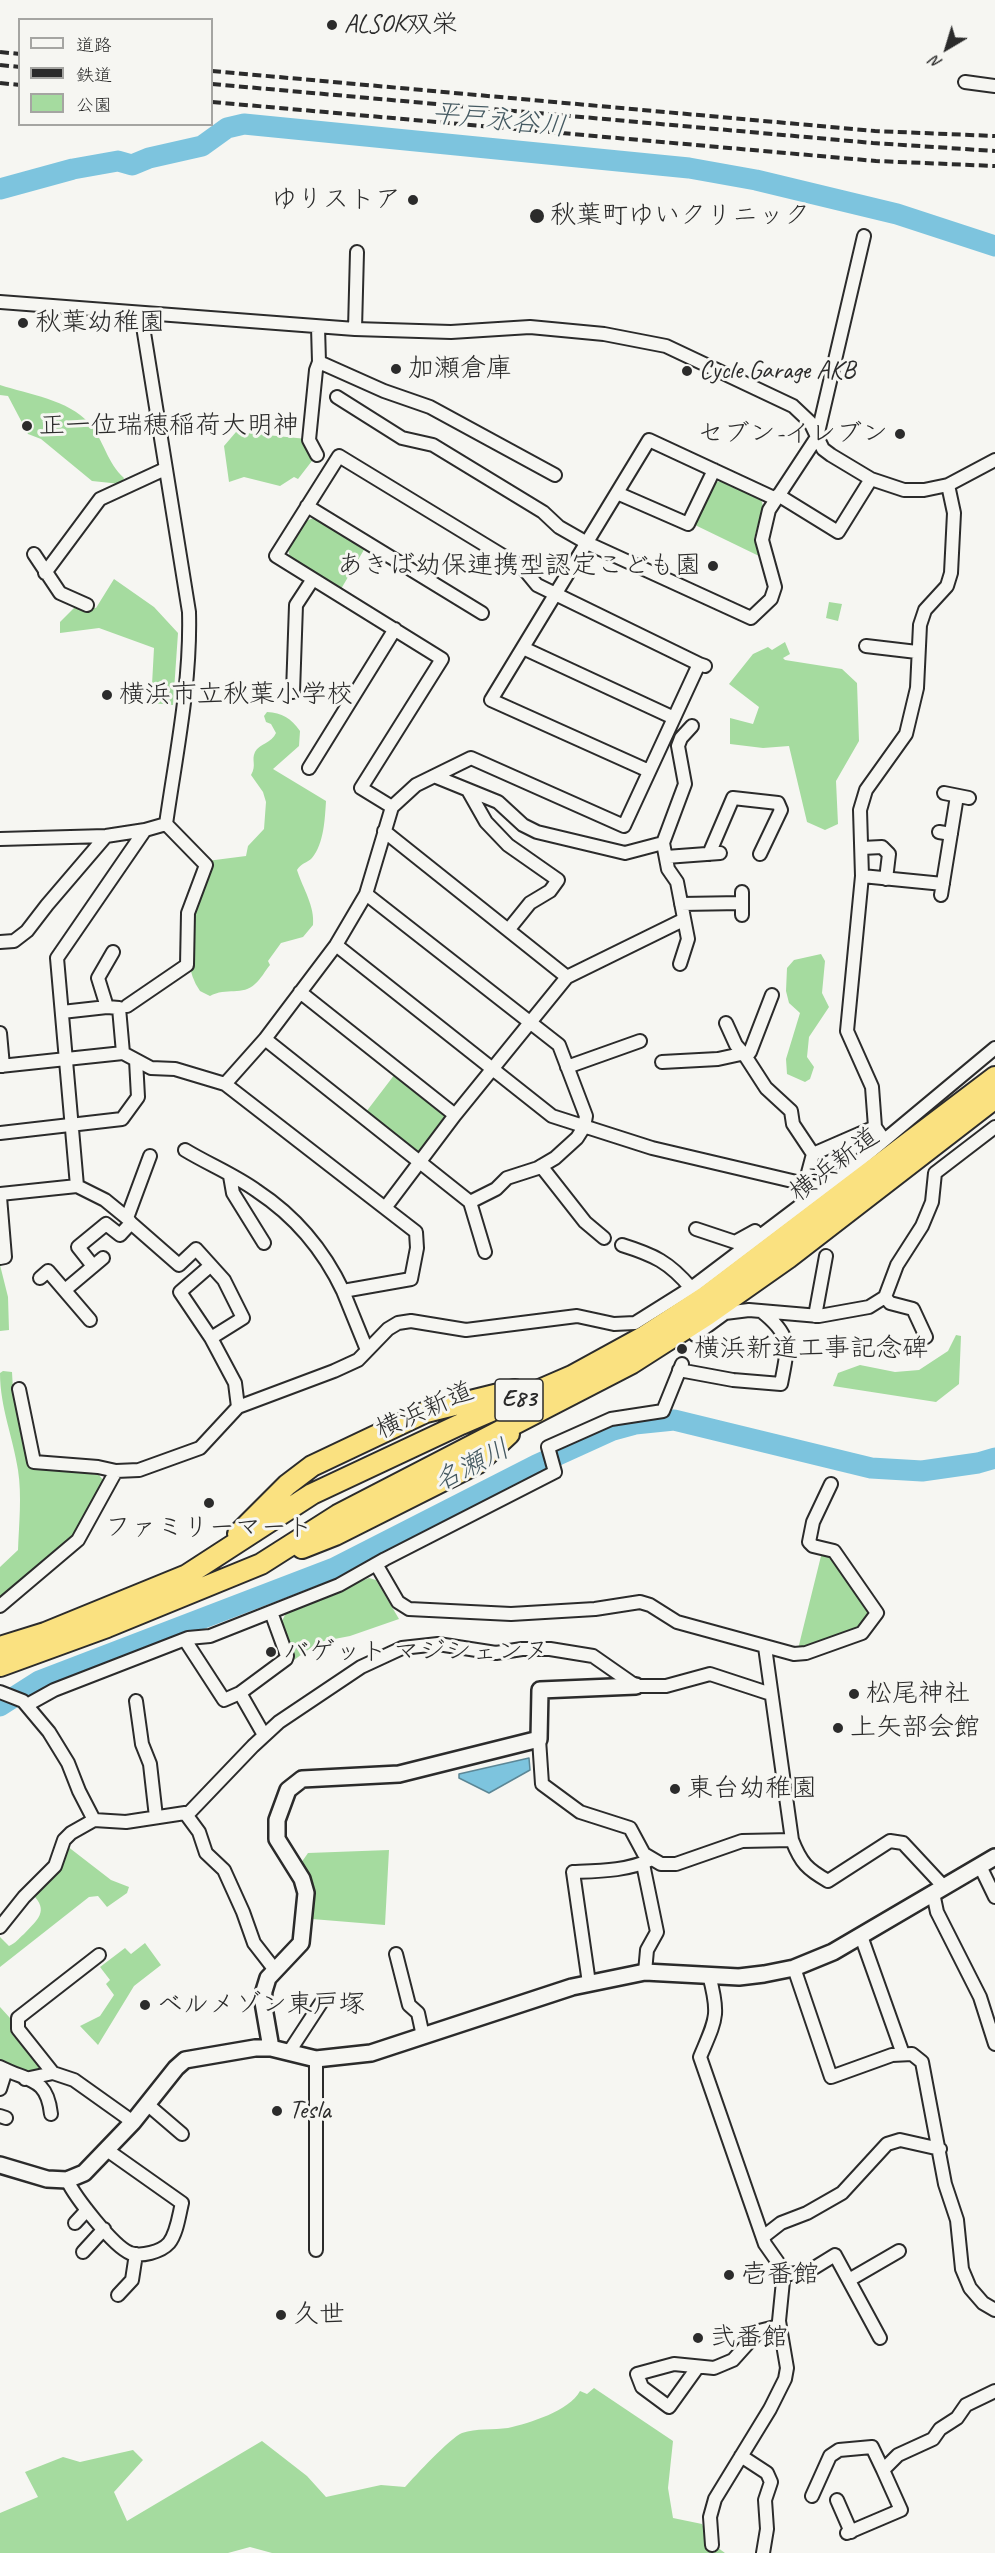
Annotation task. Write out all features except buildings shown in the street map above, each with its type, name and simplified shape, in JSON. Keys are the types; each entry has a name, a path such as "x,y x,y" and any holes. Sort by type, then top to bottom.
{"highway":[{"name":"横浜新道","path":"0,1647 45,1632 187,1575 312,1494 461,1424 572,1376 645,1336 705,1297 995,1077"},
{"name":"横浜新道","path":"0,1666 107,1627 261,1564 338,1515 632,1363 716,1314 995,1098"},
{"path":"892,1178 995,1113"},
{"path":"695,1335 716,1314"}],"street":[{"path":"966,85 995,86"},
{"path":"337,397 402,438 432,445 543,512 559,527 587,543 751,618 771,599 775,587 762,540 769,510 817,437 864,236"},
{"path":"355,329 357,252"},
{"path":"0,302 355,329 451,332 530,327 604,334 666,346 793,406 810,422 823,449 871,479 904,490 924,490 948,485 995,460"},
{"path":"141,314 189,612 190,652 166,824"},
{"path":"317,455 309,440 316,370 319,362 318,327"},
{"path":"319,362 384,391 430,407 555,475"},
{"path":"649,771 491,700 649,440 777,497 837,532 871,479"},
{"path":"225,1084 265,1039 336,945 366,894 393,807 416,785 471,758 624,826 674,718 702,665 555,596 537,585 523,568 339,456 276,556 442,659 361,788 393,807"},
{"path":"45,573 100,498 165,469"},
{"path":"616,493 688,524 714,470"},
{"path":"884,1140 874,1127 872,1087 848,1031 862,876 860,810 866,790 906,734 917,688 920,626 925,610 947,586 951,573 954,513 948,485"},
{"path":"307,506 482,613"},
{"path":"34,554 60,593 87,605"},
{"path":"293,692 296,605 313,579"},
{"path":"309,768 394,629"},
{"path":"866,646 918,652"},
{"path":"523,648 674,718"},
{"path":"680,964 688,939 677,882 668,869 663,843 685,784 678,746 681,738 692,726"},
{"path":"434,776 498,802 523,825 537,832 625,853 663,843"},
{"path":"469,792 486,822 508,845 558,880 550,891 530,903 509,929"},
{"path":"862,876 942,890 945,833 963,797 944,794"},
{"path":"666,857 714,853 733,798 778,803 781,810 760,845"},
{"path":"0,839 106,836 166,824"},
{"path":"62,1012 119,1007 187,965 188,913 207,865 166,824"},
{"path":"78,1186 57,958 145,830"},
{"path":"384,831 567,977"},
{"path":"0,942 14,941 27,931 106,836"},
{"path":"862,848 882,847 889,854 886,879"},
{"path":"366,894 559,1045 586,1116 584,1127 577,1138 555,1158 541,1166 507,1178 496,1189 470,1202"},
{"path":"681,904 742,903"},
{"path":"385,1208 455,1115 567,977 683,920"},
{"path":"336,945 552,1116 710,1163 822,1188"},
{"path":"113,952 98,978 119,1007 123,1053"},
{"path":"300,992 455,1115"},
{"path":"662,1062 718,1059 750,1053 772,995"},
{"path":"726,1023 736,1045 744,1053 766,1088 791,1111 793,1124 813,1154 805,1184"},
{"path":"0,1033 2,1066 123,1053 152,1068 175,1069 225,1084 416,1232 417,1248 411,1279 343,1292"},
{"path":"265,1039 470,1202 485,1252"},
{"path":"567,1067 640,1041"},
{"path":"19,1389 34,1462 99,1467 116,1471 139,1470 200,1448 238,1407 358,1360 388,1329 398,1323 411,1321 466,1330 577,1316 614,1324 635,1323 690,1288 777,1223 884,1140 995,1048"},
{"path":"0,1132 122,1119 138,1097 136,1060"},
{"path":"813,1154 874,1127"},
{"path":"716,1314 761,1311 815,1316 861,1309 885,1297 897,1265 922,1226 928,1212 932,1202 935,1173 995,1127"},
{"path":"185,1150 258,1191 307,1234 330,1264 367,1350"},
{"path":"65,1290 98,1262 78,1247 106,1224 120,1235 129,1221 150,1156"},
{"path":"541,1166 585,1222 604,1238"},
{"path":"230,1176 233,1193 264,1243"},
{"path":"0,1258 5,1257 0,1196 78,1186 105,1200 179,1264 196,1249 224,1280 243,1318 211,1338"},
{"path":"696,1229 735,1242 769,1222 777,1223"},
{"path":"622,1245 654,1255 679,1274 690,1288"},
{"path":"815,1316 826,1256"},
{"path":"210,1266 180,1292 211,1338 235,1383 238,1407"},
{"path":"40,1278 48,1271 65,1290 83,1317"},
{"path":"885,1297 890,1304 913,1309 926,1336"},
{"path":"25,1703 185,1640 210,1636 339,1585 555,1472 548,1447 611,1419 663,1411 681,1367 733,1380 782,1384 788,1346 786,1338 780,1328 761,1311"},
{"path":"0,1606 78,1540 116,1471"},
{"path":"376,1564 398,1602 409,1609 511,1614 595,1609 640,1602 650,1605 677,1622 794,1654 806,1653 862,1633 877,1613 834,1551 813,1546 809,1542 813,1522 831,1484"},
{"path":"185,1640 224,1700 240,1693 286,1659 287,1656 271,1612"},
{"path":"187,1815 264,1736 290,1714 361,1667 402,1648 438,1644 496,1653 522,1648 550,1649 593,1656 636,1686"},
{"path":"765,1647 792,1840 800,1859 810,1871 828,1881 890,1840 903,1843 939,1890 937,1912 980,1997 995,2044"},
{"path":"645,1971 647,1950 657,1932 647,1861 630,1828 580,1812 542,1784 539,1739 540,1690 666,1686 710,1674 771,1694"},
{"path":"2,1692 25,1703 68,1763 94,1820"},
{"path":"240,1693 264,1736"},
{"path":"136,1701 142,1744 150,1764 156,1817"},
{"path":"270,2048 264,1991 268,1978 299,1947 303,1937 305,1887 275,1833 277,1820 288,1790 294,1783 302,1779 317,1777 399,1774 539,1739"},
{"path":"0,1927 24,1897 55,1866 64,1840 71,1833 94,1820 126,1822 185,1813 199,1832 206,1854 224,1870 254,1943 275,1970"},
{"path":"589,1983 573,1872 603,1871 647,1861 676,1864 742,1841 792,1840"},
{"path":"0,2165 47,2179 67,2180 84,2173 133,2122 185,2060 255,2048 270,2048 316,2059 371,2053 589,1983 645,1971 739,1977 794,1968 833,1952 995,1857"},
{"path":"980,1866 995,1897"},
{"path":"861,1936 903,2054"},
{"path":"396,1954 409,2004 418,2013 423,2036"},
{"path":"53,2073 18,2030 18,2018 99,1955"},
{"path":"794,1968 831,2076 892,2055 912,2054 922,2062 945,2184 957,2220 962,2269 970,2289 983,2303 995,2310"},
{"path":"709,1975 717,2006 714,2022 700,2057 763,2237 784,2275 779,2326 787,2368 785,2379 770,2409 715,2499 710,2517 712,2545"},
{"path":"289,2052 321,2003"},
{"path":"316,2059 316,2250"},
{"path":"0,2089 3,2069 42,2085 49,2097 51,2114"},
{"path":"25,2079 53,2073 74,2080 133,2122"},
{"path":"147,2104 182,2134"},
{"path":"763,2237 781,2223 807,2213 842,2193 886,2144 900,2140 940,2150"},
{"path":"67,2180 74,2194 87,2210 129,2253 158,2250 169,2242 182,2203 107,2150"},
{"path":"75,2223 87,2210"},
{"path":"83,2252 104,2229"},
{"path":"849,2280 899,2251"},
{"path":"118,2295 132,2280 136,2254"},
{"path":"784,2275 809,2271 835,2254 880,2337"},
{"path":"697,2368 669,2407 642,2387 637,2374 674,2364 714,2368 733,2360 759,2331 779,2326"},
{"path":"883,2470 898,2455 933,2439 940,2429 957,2418 966,2405 995,2391"},
{"path":"813,2496 830,2456 839,2450 872,2447 901,2510 849,2532 837,2500"},
{"path":"741,2456 767,2473 771,2482 765,2500 767,2529 763,2553"}],"green space":[{"path":"0,385 59,403 81,415 94,430 113,465 124,478 121,484 92,481 41,439 28,434 8,396 0,395"},
{"path":"236,432 307,439 315,457 298,479 294,477 280,486 244,477 229,482 224,446"},
{"path":"722,481 761,499 763,506 754,539 759,556 695,525 715,482"},
{"path":"314,518 365,548 341,589 290,558 288,549 305,521"},
{"path":"114,579 154,607 178,633 173,705 151,703 154,648 99,628 60,633 60,622 77,605 96,608"},
{"path":"829,602 842,604 838,621 826,618"},
{"path":"785,642 790,654 783,658 785,660 842,669 857,683 859,741 836,781 838,824 825,830 807,822 789,746 763,748 730,744 730,718 753,724 759,707 729,684 753,654 768,647 772,650"},
{"path":"267,712 286,717 300,731 299,746 273,769 326,801 319,846 312,858 297,870 310,904 313,925 303,937 281,943 268,961 270,965 250,988 210,996 200,991 189,961 188,944 193,909 207,861 246,856 248,846 264,829 266,802 263,792 251,775 255,752 276,733 271,724 266,722 264,716"},
{"path":"821,954 825,961 822,993 829,1007 809,1037 807,1057 814,1067 810,1079 805,1082 787,1074 786,1059 800,1013 789,1003 786,991 787,968 794,960"},
{"path":"395,1074 444,1114 445,1118 419,1153 366,1112"},
{"path":"0,1265 8,1297 9,1330 0,1331"},
{"path":"956,1335 961,1336 959,1384 936,1402 833,1386 838,1373 860,1365 895,1372 919,1370 948,1351"},
{"path":"12,1372 13,1390 29,1466 99,1475 103,1480 73,1538 0,1597 0,1567 18,1550 20,1500 16,1458 2,1398 0,1373"},
{"path":"822,1552 832,1555 871,1612 859,1629 798,1649"},
{"path":"369,1578 376,1580 399,1619 350,1636 319,1642 294,1660 280,1625 287,1611"},
{"path":"67,1846 111,1880 129,1887 127,1893 107,1907 98,1896 89,1897 0,1967 0,1937 9,1946 37,1920 41,1910 32,1894 58,1871"},
{"path":"389,1850 385,1925 312,1919 312,1884 301,1863 308,1853"},
{"path":"145,1943 161,1965 134,1986 98,2045 80,2026 100,2016 114,1995 106,1984 110,1980 100,1967 125,1948 131,1954"},
{"path":"0,2007 10,2018 11,2033 39,2066 37,2072 29,2074 0,2063"},
{"path":"594,2388 673,2441 668,2488 673,2518 702,2524 710,2542 725,2553 272,2553 250,2547 228,2553 0,2553 0,2513 38,2497 25,2472 63,2457 80,2462 133,2450 143,2460 114,2492 127,2521 262,2441 307,2476 326,2497 381,2485 405,2487 441,2449 462,2433 508,2428 538,2419 567,2405 580,2391 587,2394"}],"water":[{"path":"529,1758 530,1770 489,1793 459,1778 459,1774"}],"waterway":[{"name":"平戸永谷川","path":"0,189 73,169 118,161 132,165 149,158 202,146 227,128 244,124 689,168 756,180 897,214 995,246"},
{"name":"名瀬川","path":"0,1706 39,1681 334,1568 536,1465 613,1430 635,1424 674,1420 871,1468 922,1471 978,1463 995,1458"}],"railway":[{"path":"0,52 18,54"},
{"path":"0,65 18,67"},
{"path":"213,71 875,131 995,136"},
{"path":"0,83 18,85"},
{"path":"213,84 873,143 995,151"},
{"path":"213,102 876,161 995,166"}],"place":[{"name":"ALSOK双栄","path":"332,25"},
{"name":"ゆりストア","path":"413,200"},
{"name":"秋葉町ゆいクリニック","path":"537,216"},
{"name":"秋葉幼稚園","path":"23,323"},
{"name":"加瀬倉庫","path":"396,369"},
{"name":"Cycle Garage AKB","path":"687,371"},
{"name":"正一位瑞穂稲荷大明神","path":"27,426"},
{"name":"セブン-イレブン","path":"900,434"},
{"name":"あきば幼保連携型認定こども園","path":"713,566"},
{"name":"横浜市立秋葉小学校","path":"107,695"},
{"name":"横浜新道工事記念碑","path":"682,1349"},
{"name":"ファミリーマート","path":"209,1503"},
{"name":"バゲット マジシェンヌ","path":"271,1652"},
{"name":"松尾神社","path":"854,1694"},
{"name":"上矢部会館","path":"838,1728"},
{"name":"東台幼稚園","path":"675,1789"},
{"name":"ベルメゾン東戸塚","path":"145,2005"},
{"name":"Tesla","path":"277,2111"},
{"name":"壱番館","path":"729,2275"},
{"name":"久世","path":"281,2315"},
{"name":"弐番館","path":"698,2338"}]}
